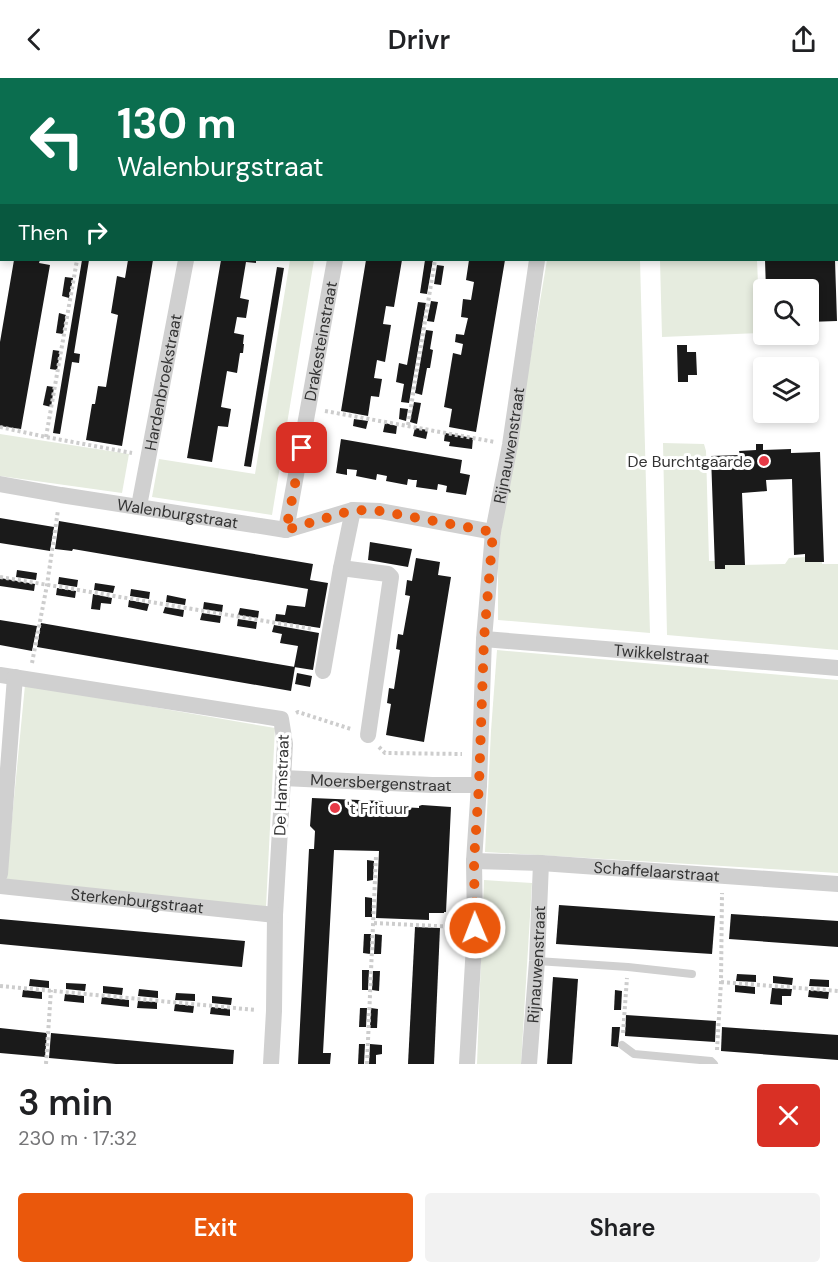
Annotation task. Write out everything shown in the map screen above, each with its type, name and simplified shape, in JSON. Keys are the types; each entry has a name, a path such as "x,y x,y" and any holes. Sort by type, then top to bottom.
{"street":[{"name":"Hardenbroekstraat","path":"139,506 186,261"},
{"name":"Drakesteinstraat","path":"286,530 335,261"},
{"name":"Rijnauwenstraat","path":"467,1064 475,928 474,861 484,639 493,532 510,445 537,261"},
{"name":"Walenburgstraat","path":"0,483 61,495 286,530 353,510 380,511 493,532"},
{"path":"323,671 353,510"},
{"path":"341,568 388,574 391,578 368,735"},
{"name":"Twikkelstraat","path":"484,639 838,668"},
{"path":"0,874 15,677"},
{"name":"De Hamstraat","path":"15,677 281,719 285,744 275,915 271,1064"},
{"name":"Moersbergenstraat","path":"283,778 479,785"},
{"name":"Schaffelaarstraat","path":"474,861 542,863 838,884"},
{"name":"Rijnauwenstraat","path":"529,1064 542,863"},
{"name":"Sterkenburgstraat","path":"0,886 275,915"}],"lane":[{"path":"537,961 692,974"},
{"path":"622,1045 633,1054 712,1062"}],"path":[{"path":"46,437 77,261"},
{"path":"408,425 435,261"},
{"path":"309,408 510,445"},
{"path":"0,427 148,456"},
{"path":"15,677 47,585 61,495"},
{"path":"0,577 329,632"},
{"path":"367,1064 376,856"},
{"path":"712,1062 717,1050 723,877"},
{"path":"374,923 475,928"},
{"path":"622,1045 628,967"},
{"path":"721,982 838,991"},
{"path":"0,986 274,1011"},
{"path":"46,1064 51,990"}],"shaded area":[{"path":"290,261 314,261 272,515 152,497 159,459 255,474"},
{"path":"547,261 640,261 650,633 498,620 501,531"},
{"path":"660,261 757,261 758,279 753,279 753,333 662,337"},
{"path":"0,434 129,454 122,493 0,476"},
{"path":"663,443 704,444 709,561 739,561 741,565 785,564 789,558 822,556 822,564 838,564 838,650 667,635"},
{"path":"497,650 838,680 838,873 485,852"},
{"path":"25,685 275,728 266,907 6,880"},
{"path":"484,880 532,883 521,1064 477,1064"}],"building":[{"path":"14,261 40,261 39,263 50,265 21,429 0,426 0,342"},
{"path":"82,261 89,261 74,353 80,354 79,363 72,362 60,434 53,433"},
{"path":"128,261 153,261 122,446 86,440 92,404 95,404 98,386 106,387 118,315 111,313 117,276 125,278"},
{"path":"221,261 256,261 256,263 246,262 240,298 249,300 246,318 237,317 234,333 244,335 243,353 240,353 237,373 227,371 221,407 231,409 228,427 218,426 212,462 187,458"},
{"path":"366,261 402,261 394,307 386,306 383,324 391,325 385,362 377,360 374,378 382,379 379,397 371,396 368,416 341,411"},
{"path":"425,261 433,261 427,294 420,293"},
{"path":"469,261 505,261 476,432 449,427 452,409 444,407 453,353 461,355 463,344 455,342 456,334 464,335 468,318 461,317 463,299 471,300 474,282 466,280"},
{"path":"765,261 835,261 837,321 819,322 819,279 766,279"},
{"path":"437,265 444,266 441,285 434,284"},
{"path":"277,267 284,268 251,467 244,466"},
{"path":"65,277 73,278 69,298 62,296"},
{"path":"431,301 438,302 434,322 427,321"},
{"path":"418,302 426,303 409,403 401,402 404,384 396,382 399,363 407,365"},
{"path":"59,313 66,315 63,334 56,333"},
{"path":"426,330 433,331 430,349 433,350 422,395 415,393"},
{"path":"677,345 687,345 687,352 696,352 697,375 688,375 688,382 678,382"},
{"path":"53,350 60,351 57,370 50,369"},
{"path":"47,386 54,387 51,407 43,405"},
{"path":"414,402 421,403 417,424 410,422"},
{"path":"400,408 408,409 406,421 399,419"},
{"path":"354,419 368,421 366,429 353,426"},
{"path":"385,423 397,426 396,434 383,432"},
{"path":"415,428 428,430 426,439 413,436"},
{"path":"445,433 473,438 472,449 449,446 450,442 444,441"},
{"path":"341,439 462,460 460,473 470,475 466,495 446,492 447,486 438,484 437,490 416,487 417,480 408,479 407,485 386,481 387,476 377,474 376,480 356,476 357,470 347,469 347,475 336,473"},
{"path":"756,444 763,444 763,450 791,449 791,453 820,452 824,562 805,562 805,554 794,555 792,479 766,480 767,491 742,493 745,565 725,565 725,569 715,569 711,456 740,455 739,451 756,450"},
{"path":"0,518 54,527 50,551 0,543"},
{"path":"59,521 313,564 310,580 328,583 320,628 275,621 276,614 285,615 287,605 305,607 308,589 73,549 72,551 55,549"},
{"path":"370,542 412,549 408,567 368,560"},
{"path":"416,558 440,562 438,575 451,577 424,742 386,735 391,704 387,703 389,688 394,689 400,650 396,649 398,634 403,635 410,596 405,595 407,580 412,581"},
{"path":"17,570 37,573 36,580 16,577"},
{"path":"59,577 78,580 77,587 58,584"},
{"path":"0,578 35,584 34,591 0,586"},
{"path":"95,583 115,586 113,593 94,590"},
{"path":"57,588 76,591 75,598 56,595"},
{"path":"131,589 150,592 149,599 130,596"},
{"path":"93,594 112,598 111,604 101,603 100,610 91,609"},
{"path":"167,595 186,599 185,605 166,602"},
{"path":"129,600 149,604 147,611 128,607"},
{"path":"204,602 223,605 222,612 203,609"},
{"path":"165,607 184,610 183,617 163,613"},
{"path":"240,608 259,611 258,618 238,615"},
{"path":"202,613 221,616 220,623 200,620"},
{"path":"238,619 257,622 256,629 237,626"},
{"path":"0,620 37,626 32,651 0,645"},
{"path":"41,623 295,667 291,691 37,647"},
{"path":"274,625 319,633 313,670 294,667 298,646 280,643 282,634 272,632"},
{"path":"297,673 312,676 310,687 295,684"},
{"path":"312,798 383,801 383,806 451,807 446,912 429,913 429,920 376,918 379,851 334,850 323,1053 331,1053 330,1064 298,1064 309,849 314,849 315,831 310,826"},
{"path":"367,860 374,861 373,880 367,881"},
{"path":"365,897 372,898 372,917 365,917"},
{"path":"559,905 715,916 712,954 556,944"},
{"path":"731,914 838,921 838,947 729,939"},
{"path":"0,919 245,941 242,967 0,944"},
{"path":"415,927 440,928 434,1064 408,1064"},
{"path":"364,934 371,934 370,954 363,953"},
{"path":"375,934 382,935 381,954 374,954"},
{"path":"362,970 369,970 368,990 362,990"},
{"path":"373,971 380,971 379,991 372,990"},
{"path":"737,974 756,975 756,982 736,981"},
{"path":"773,976 793,978 792,985 773,983"},
{"path":"553,977 578,979 572,1064 547,1064"},
{"path":"30,979 49,981 49,988 29,986"},
{"path":"810,979 829,980 829,987 809,986"},
{"path":"66,983 86,984 85,991 66,989"},
{"path":"735,985 755,987 755,994 735,992"},
{"path":"103,986 123,988 122,995 103,993"},
{"path":"772,988 792,989 791,996 782,996 782,1005 770,1004"},
{"path":"139,989 158,991 158,998 138,996"},
{"path":"23,990 42,992 42,999 22,997"},
{"path":"615,990 622,991 621,1010 614,1010"},
{"path":"809,990 829,992 828,999 808,997"},
{"path":"176,993 195,994 195,1001 175,1000"},
{"path":"65,994 84,996 84,1003 64,1001"},
{"path":"212,996 232,998 231,1005 212,1003"},
{"path":"102,997 129,1000 129,1007 101,1004"},
{"path":"138,1001 157,1002 157,1009 137,1008"},
{"path":"175,1004 194,1006 193,1013 174,1011"},
{"path":"211,1007 230,1009 230,1016 210,1014"},
{"path":"360,1008 367,1008 366,1027 359,1027"},
{"path":"371,1008 378,1009 377,1028 370,1028"},
{"path":"626,1015 716,1021 715,1042 625,1036"},
{"path":"612,1027 620,1027 618,1047 611,1046"},
{"path":"722,1027 838,1035 838,1060 721,1051"},
{"path":"0,1028 47,1033 45,1057 0,1053"},
{"path":"51,1033 234,1050 233,1064 116,1064 49,1058"},
{"path":"359,1044 365,1044 364,1064 358,1064"},
{"path":"370,1044 382,1045 382,1054 376,1055 376,1064 369,1064"}],"place":[{"name":"De Burchtgaarde","path":"764,461"},
{"name":"'t Frituur","path":"335,808"}],"route":[{"path":"302,448 286,530 353,510 380,511 493,532 484,639 474,861 475,928"}]}
